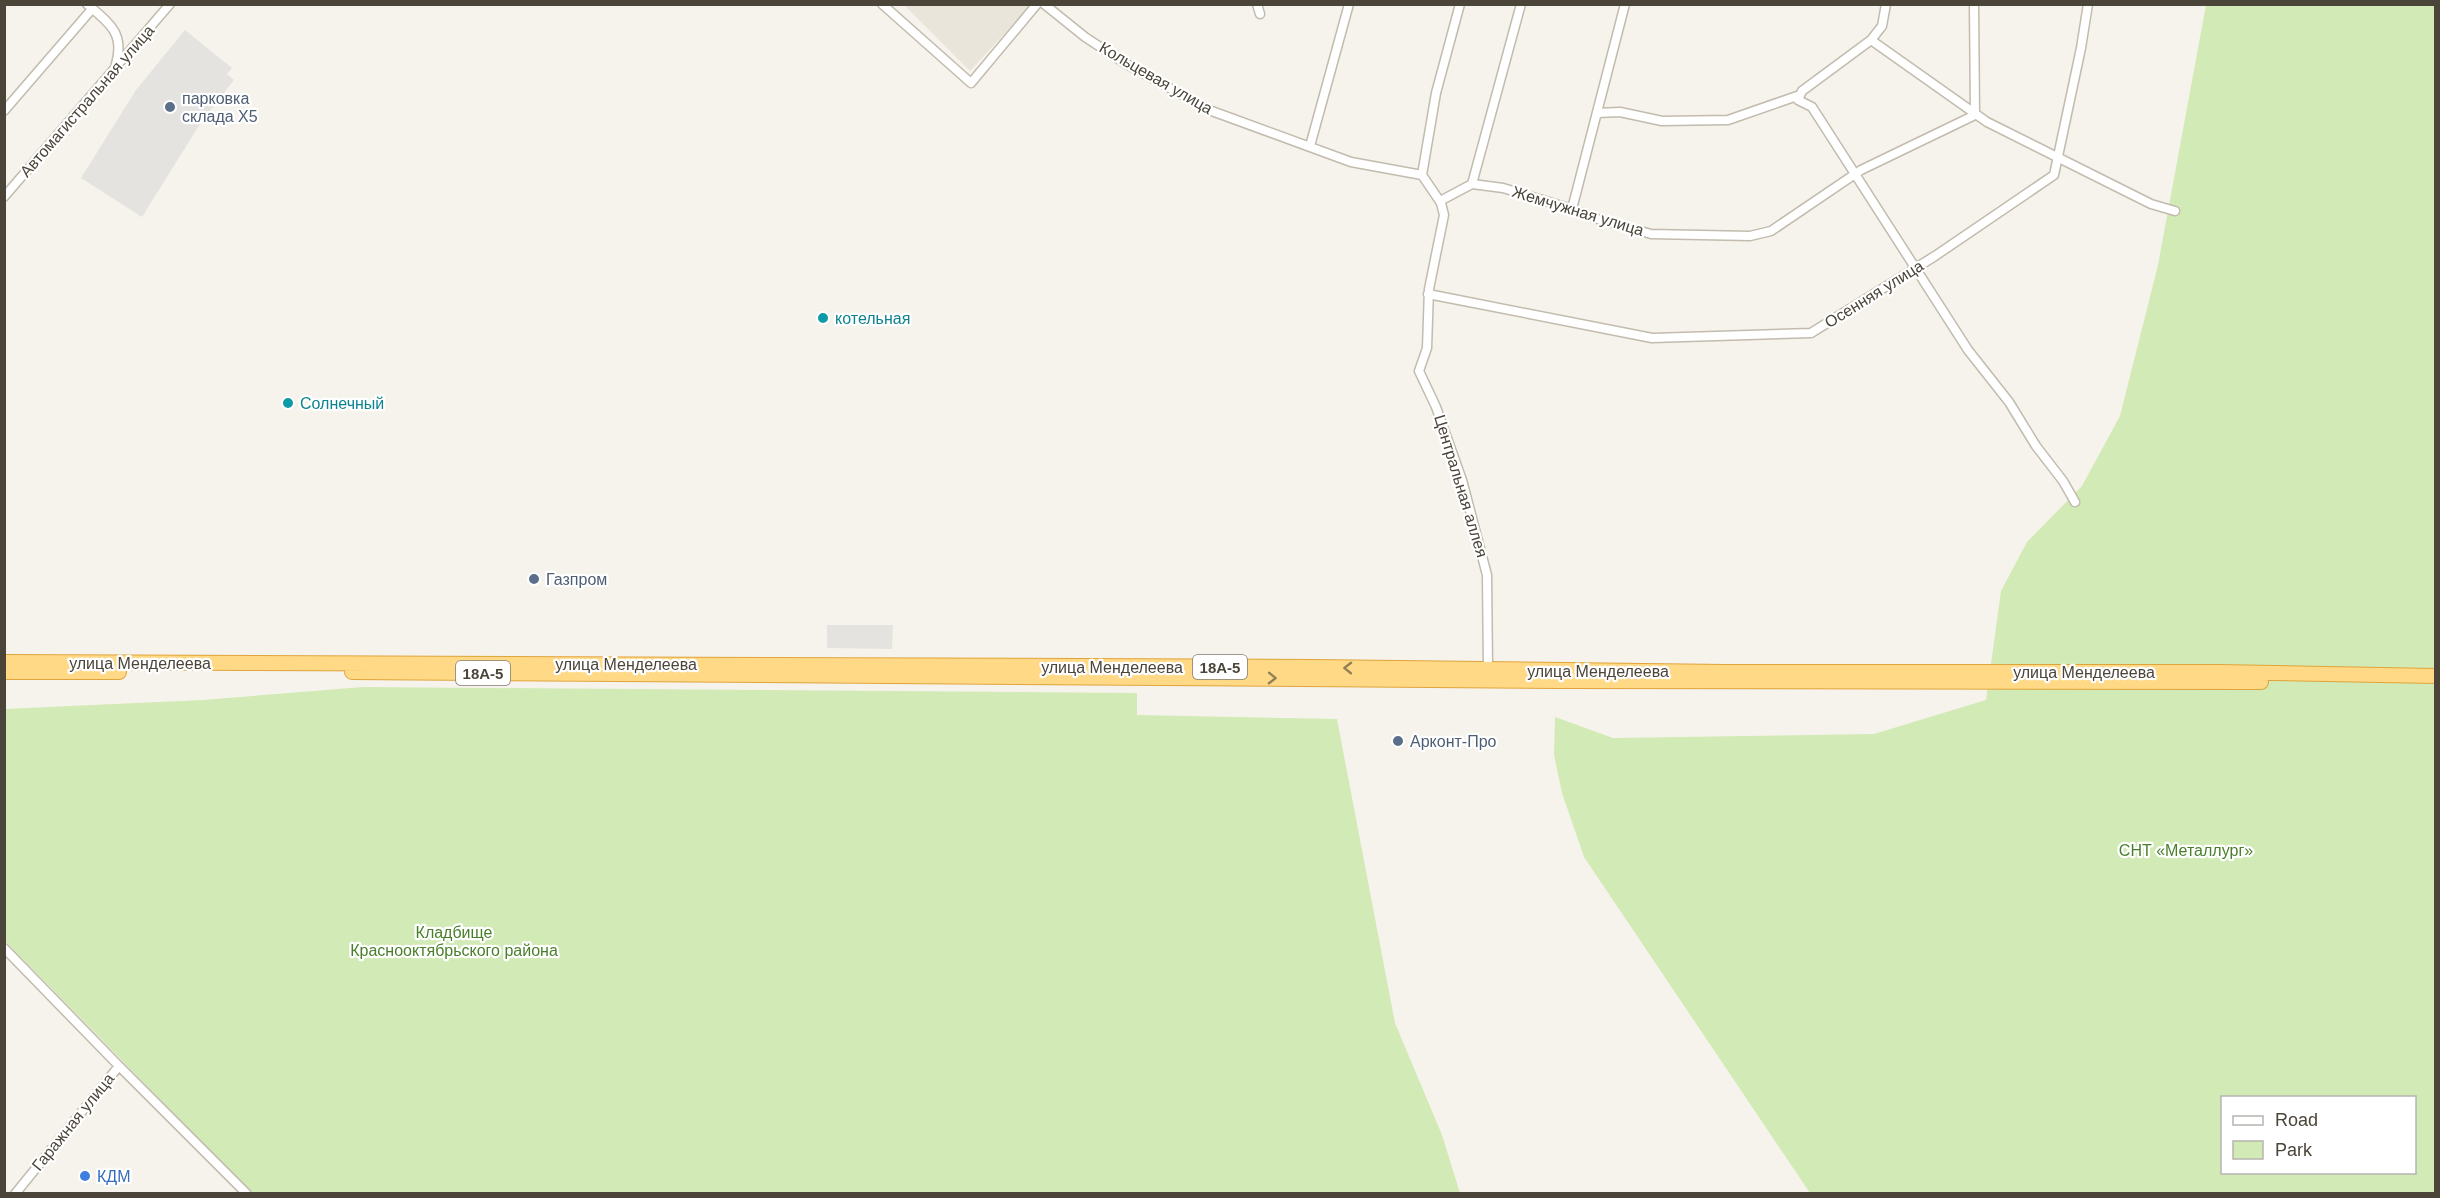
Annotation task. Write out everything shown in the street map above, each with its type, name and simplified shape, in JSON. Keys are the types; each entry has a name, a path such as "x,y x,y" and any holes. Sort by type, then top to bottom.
{"highway":[{"name":"улица Менделеева","path":"4,662 2219,672 2436,676"},
{"name":"улица Менделеева","path":"4,672 1593,682 2305,682 2436,685"}],"street":[{"name":"Автомагистральная улица","path":"4,197 170,4"},
{"path":"882,4 971,83 1037,4"},
{"name":"Кольцевая улица","path":"1044,4 1085,37 1209,110 1351,162 1422,175"},
{"path":"1257,4 1260,14"},
{"path":"1310,146 1349,4"},
{"path":"1460,4 1436,93 1422,175 1440,201 1472,184 1521,4"},
{"path":"1572,209 1625,4"},
{"path":"1886,4 1882,26 1871,40 1802,90 1798,100 1812,107 1968,350 2008,402 2075,502"},
{"path":"1974,4 1975,113"},
{"name":"Осенняя улица","path":"1428,294 1652,338 1810,333 1915,268 2054,175 2088,4"},
{"path":"4,111 90,7 115,31 119,43 115,68"},
{"path":"1871,40 1986,122 2151,204 2175,211"},
{"path":"1598,113 1620,112 1662,121 1728,120 1800,95"},
{"name":"Жемчужная улица","path":"1472,184 1503,188 1651,234 1750,236 1771,231 1855,174 1975,113"},
{"name":"Центральная аллея","path":"1440,201 1444,215 1428,294 1427,348 1419,371 1436,407 1462,480 1487,574 1488,670"},
{"name":"Гаражная улица","path":"4,948 119,1066 15,1194"},
{"path":"119,1066 246,1194"}],"shaded area":[{"path":"1026,4 1029,7 970,71 904,5"},
{"name":"парковка склада X5","path":"185,30 232,68 227,74 234,80 200,124 142,217 81,178 136,90"},
{"path":"827,625 893,625 892,649 827,648"}],"green space":[{"name":"СНТ «Металлург»","path":"2206,5 2435,5 2435,1193 1810,1193 1584,857 1562,793 1554,755 1555,717 1613,738 1874,734 1986,700 2001,591 2027,542 2082,486 2120,416 2158,265"},
{"name":"Кладбище Краснооктябрьского района","path":"363,687 1137,693 1137,715 1337,719 1395,1023 1442,1135 1460,1193 252,1193 5,941 4,709 203,700"}],"place":[{"name":"парковка склада X5","path":"170,107"},
{"name":"котельная","path":"823,318"},
{"name":"Солнечный","path":"288,403"},
{"name":"Газпром","path":"534,579"},
{"name":"Арконт-Про","path":"1398,741"},
{"name":"КДМ","path":"85,1176"}]}
